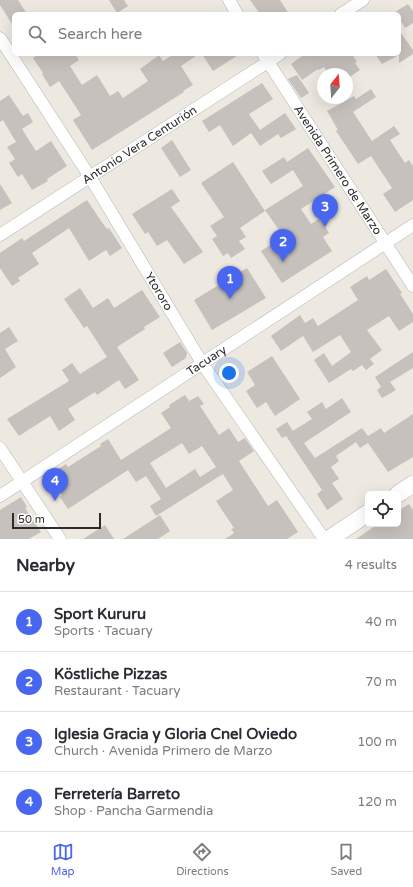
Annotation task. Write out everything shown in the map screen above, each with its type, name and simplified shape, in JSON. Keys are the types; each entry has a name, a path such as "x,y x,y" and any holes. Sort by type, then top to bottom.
{"main road":[{"path":"401,492 413,484"},
{"path":"328,539 365,515"}],"street":[{"path":"229,0 237,12"},
{"path":"344,12 363,0"},
{"name":"Ytororo","path":"0,38 90,177 202,363 324,539"},
{"name":"Antonio Vera Centurión","path":"0,235 90,177 265,58"},
{"name":"Avenida Primero de Marzo","path":"265,58 413,286"},
{"name":"Tacuary","path":"0,496 413,225"},
{"path":"0,448 60,539"}],"building":[{"path":"0,0 18,0 26,12 12,12 12,24 0,5"},
{"path":"109,0 124,0 128,6 116,12"},
{"path":"250,0 280,0 288,12 259,12"},
{"path":"408,4 413,11 413,23 405,28 401,21 401,12 395,12"},
{"path":"401,33 413,50 413,54 399,63 399,56 401,56"},
{"path":"36,56 76,56 79,60 70,66 82,85 97,75 110,96 118,91 123,98 148,81 140,69 158,56 160,56 163,61 171,56 196,56 181,66 193,85 92,150 73,120 81,115 59,81 50,87 33,58"},
{"path":"203,56 237,56 213,71"},
{"path":"302,56 353,56 357,62 355,63 360,70 353,75 353,68 317,68 317,70 302,80 291,64"},
{"path":"376,56 397,56 382,64"},
{"path":"297,75 309,93 301,98 288,79"},
{"path":"262,83 273,99 249,114 260,130 285,113 296,129 281,138 278,134 260,146 251,133 233,146 220,125 209,132 202,121"},
{"path":"371,89 376,97 353,112 372,141 394,126 400,134 390,140 405,163 409,160 413,166 413,200 395,212 383,194 392,188 371,156 358,164 336,131 338,130 327,111 340,104 353,104 354,96 356,99"},
{"path":"9,95 23,116 28,113 33,122 22,129 36,151 51,141 67,166 47,179 48,181 32,190 22,174 18,177 9,163 15,159 7,147 16,142 3,120 0,122 0,101"},
{"path":"172,140 191,170 180,177 161,148"},
{"path":"308,148 335,187 301,209 311,224 320,218 329,233 323,237 332,251 282,283 261,251 281,238 277,232 279,230 265,210 303,186 293,170 271,184 262,171 284,157 287,162"},
{"path":"233,162 265,211 240,228 246,237 239,241 245,249 231,258 228,253 223,256 212,239 217,236 210,226 224,217 201,183"},
{"path":"0,184 12,203 0,210"},
{"path":"172,189 180,201 171,207 203,252 184,264 167,240 157,246 148,232 145,234 132,214"},
{"path":"87,200 107,229 109,228 122,248 110,256 106,250 89,261 69,228 32,253 39,264 18,278 20,281 12,286 0,268 0,253 22,238 24,241"},
{"path":"247,268 266,298 212,330 194,300"},
{"path":"386,269 402,293 400,294 413,314 413,322 399,331 389,316 367,330 382,350 370,359 374,364 366,370 362,365 353,371 351,369 329,383 314,360 324,353 332,366 351,352 340,335 313,352 303,336 281,351 271,336 300,315 305,323 313,318 318,326 358,300 350,287 367,276 369,280"},
{"path":"80,288 93,308 108,298 114,308 142,290 160,317 144,327 145,329 117,347 139,380 125,389 119,380 97,395 95,392 68,409 75,420 59,431 50,416 19,436 7,419 69,381 62,370 72,363 80,374 107,357 87,326 84,328 64,299"},
{"path":"9,327 18,341 5,349 16,367 0,378 0,333"},
{"path":"180,342 187,353 186,358 172,367 163,353"},
{"path":"413,352 413,368 390,382 396,390 382,398 377,390 381,387 375,377"},
{"path":"272,356 300,399 275,416 266,402 257,408 246,391 255,385 247,372"},
{"path":"185,395 189,401 198,396 204,404 200,406 219,435 229,428 238,442 245,438 254,451 239,461 268,506 277,500 298,532 287,539 225,539 234,533 231,529 234,528 216,501 233,490 223,474 156,516 150,506 161,499 146,476 136,482 128,470 68,509 60,497 62,495 49,475 66,464 68,467 101,446 100,444 108,439 121,460 171,428 161,413 170,407 169,405","holes":["182,443 189,454 202,446 216,467 200,477 195,469 166,488 150,463"]},
{"path":"342,398 351,412 304,443 315,458 362,428 368,436 381,428 384,433 413,414 413,457 388,472 368,443 360,448 356,442 336,456 339,461 331,467 339,479 332,483 343,499 327,510 317,494 322,490 286,436 282,438 276,429 287,422 293,431 312,419 307,412 322,402 326,409"},
{"path":"21,497 27,507 25,508 41,532 29,539 0,539 0,510"},
{"path":"409,504 413,510 413,539 356,539 374,527 401,527 401,509"},
{"path":"160,515 170,531 158,539 123,539"},
{"path":"105,525 114,539 83,539"}],"place":[{"name":"Iglesia Gracia y Gloria Cnel Oviedo","path":"325,227"},
{"name":"Köstliche Pizzas","path":"283,262"},
{"name":"Sport Kururu","path":"230,299"},
{"name":"Ferretería Barreto","path":"55,501"}]}
